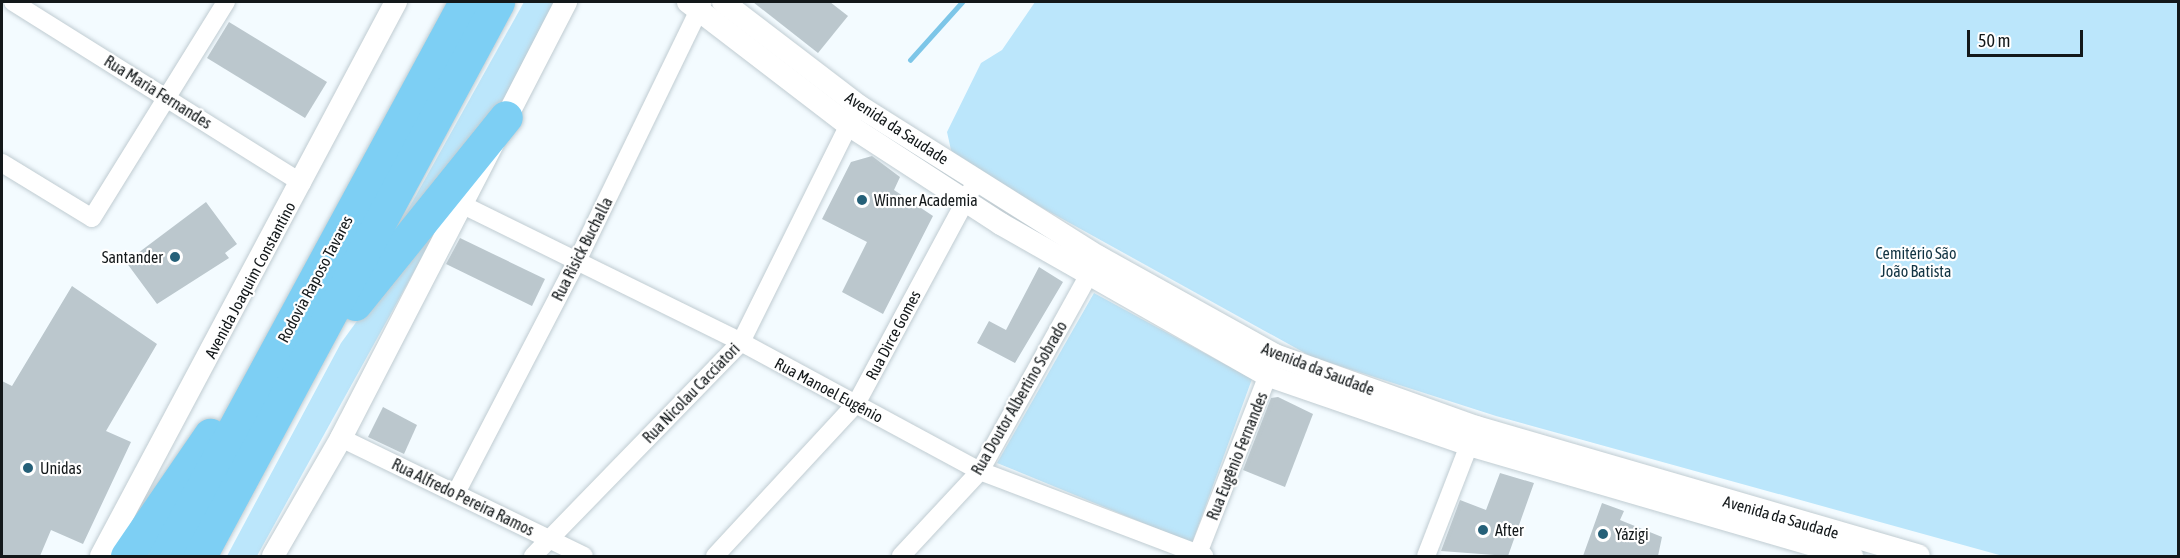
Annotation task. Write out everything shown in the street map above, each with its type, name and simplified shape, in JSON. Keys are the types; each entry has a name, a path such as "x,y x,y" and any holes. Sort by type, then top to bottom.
{"highway":[{"name":"Rodovia Raposo Tavares","path":"165,556 465,2"},
{"name":"Rodovia Raposo Tavares","path":"200,556 498,2"},
{"path":"254,455 374,277 506,117"},
{"path":"127,556 309,290"}],"street":[{"name":"Rua Maria Fernandes","path":"13,2 302,183"},
{"path":"2,163 92,218 225,2"},
{"name":"Avenida Joaquim Constantino","path":"101,556 302,183 396,2"},
{"path":"273,556 341,438 566,2"},
{"name":"Avenida da Saudade","path":"723,2 773,39 853,115 966,201 1094,265 1272,366 1472,436 1851,556"},
{"name":"Avenida da Saudade","path":"697,5 764,60 853,115 976,179 1094,265"},
{"name":"Rua Risick Buchalla","path":"456,493 578,259 697,5"},
{"path":"764,60 773,39"},
{"name":"Rua Nicolau Cacciatori","path":"533,556 741,342 853,115"},
{"name":"Rua Dirce Gomes","path":"716,556 856,404 976,179"},
{"name":"Rua Manoel Eugênio","path":"463,205 578,259 741,342 980,471 1200,556"},
{"name":"Rua Doutor Albertino Sobrado","path":"901,556 980,471 1094,265"},
{"name":"Rua Eugênio Fernandes","path":"1200,556 1272,366"},
{"path":"1426,556 1472,436"},
{"name":"Rua Alfredo Pereira Ramos","path":"341,438 584,556"},
{"name":"Avenida da Saudade","path":"1800,540 1919,556"}],"green space":[{"path":"524,2 554,2 497,112 381,258"},
{"name":"Cemitério São João Batista","path":"1035,2 2178,2 2178,556 2003,556 1496,416 1312,357 963,164 951,150 947,132 981,63 1002,50"},
{"path":"434,215 432,239 257,556 227,556 341,343"},
{"path":"1094,293 1252,379 1192,543 997,463"}],"building":[{"path":"753,2 830,2 848,16 818,53"},
{"path":"229,22 327,82 305,118 207,58"},
{"path":"872,156 900,177 894,190 933,216 883,314 842,292 867,242 822,219 851,162"},
{"name":"Santander","path":"206,202 237,244 225,253 229,258 157,304 126,262"},
{"path":"460,238 545,279 532,306 446,264"},
{"path":"1039,267 1063,282 1015,363 977,343 989,321 1006,330"},
{"path":"72,286 157,344 106,431 131,442 83,544 51,530 40,556 2,556 2,381 12,386"},
{"path":"1278,397 1313,414 1285,487 1243,470 1271,398"},
{"path":"383,407 417,425 404,454 368,437"},
{"name":"After","path":"1500,473 1534,483 1508,556 1441,551 1460,500 1486,510"},
{"path":"1602,503 1624,511 1620,520 1662,537 1658,556 1583,556"}],"waterway":[{"path":"910,60 962,2"}],"place":[{"name":"Winner Academia","path":"862,200"},
{"name":"Santander","path":"175,257"},
{"name":"Unidas","path":"28,468"},
{"name":"After","path":"1483,530"},
{"name":"Yázigi","path":"1603,534"}]}
